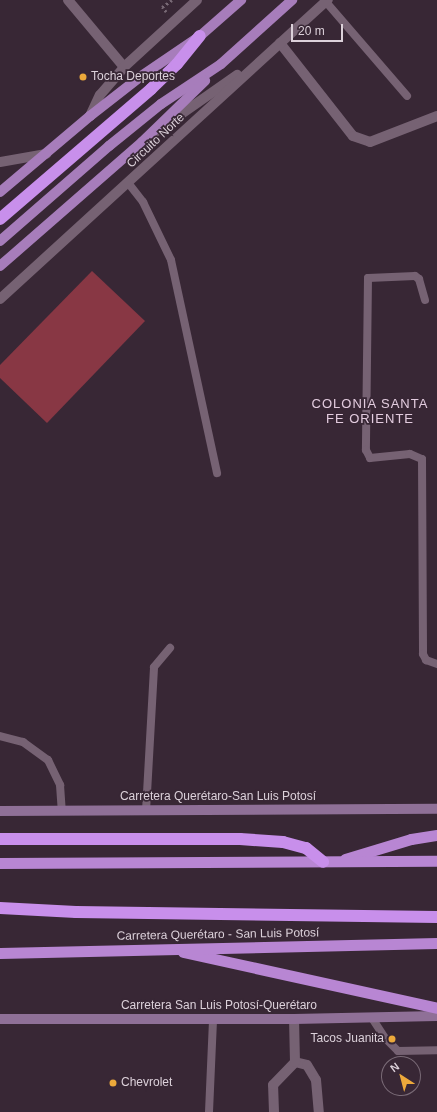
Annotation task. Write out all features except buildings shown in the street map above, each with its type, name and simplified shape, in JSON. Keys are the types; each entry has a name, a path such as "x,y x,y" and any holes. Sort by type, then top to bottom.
{"highway":[{"path":"0,219 151,88 177,64 200,36"},
{"path":"0,839 240,839 283,842 306,848 328,862 411,839 437,835"},
{"path":"0,864 437,861"},
{"path":"0,908 76,912 437,917"},
{"name":"Carretera Querétaro - San Luis Potosí","path":"0,953 165,948 437,943"},
{"path":"165,948 437,1008"}],"main road":[{"path":"0,192 90,116 140,77 200,36 241,0"},
{"path":"0,266 142,142 221,64 292,0"},
{"path":"0,241 149,113 221,64"},
{"name":"Carretera Querétaro-San Luis Potosí","path":"0,811 437,809"},
{"name":"Carretera San Luis Potosí-Querétaro","path":"0,1018 294,1019 437,1016"}],"street":[{"path":"68,0 124,67"},
{"path":"90,116 100,95 124,67 197,0"},
{"name":"Circuito Norte","path":"0,299 129,184 267,54 327,1"},
{"path":"280,43 353,136 370,142 437,116"},
{"path":"142,142 267,54"},
{"path":"0,162 46,154"},
{"path":"274,1112 273,1085 295,1062 294,1019"},
{"path":"295,1062 307,1066 316,1080 319,1112"}],"lane":[{"path":"327,1 407,96"},
{"path":"129,184 143,202 171,260 217,473"},
{"path":"425,300 419,279 415,276 368,278 366,450 370,458 410,454 422,459 423,654 426,660 437,664"},
{"path":"146,811 154,667 170,648"},
{"path":"0,736 23,742 48,760 60,785 62,811"},
{"path":"372,1018 385,1038 398,1051 437,1050"},
{"path":"209,1112 213,1019"}],"path":[{"path":"162,7 172,0"}],"shaded area":[{"path":"92,271 145,321 47,423 0,378 0,365"}],"place":[{"name":"Tocha Deportes","path":"83,77"},
{"name":"Tacos Juanita","path":"392,1039"},
{"name":"Chevrolet","path":"113,1083"}],"district":[{"name":"COLONIA SANTA FE ORIENTE","path":"370,412"}]}
